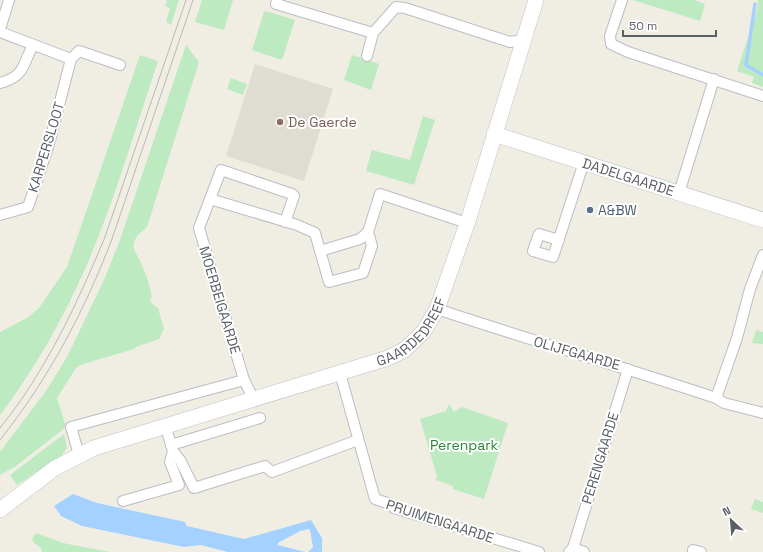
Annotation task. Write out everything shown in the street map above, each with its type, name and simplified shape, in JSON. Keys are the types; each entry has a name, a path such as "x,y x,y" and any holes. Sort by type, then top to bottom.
{"street":[{"path":"10,0 0,30 33,45 71,59 79,51 120,65"},
{"path":"277,0 276,4 373,33"},
{"name":"GAARDEDREEF","path":"0,510 55,468 79,455 109,442 254,400 388,358 404,350 424,331 438,309 467,224 536,0"},
{"path":"622,0 610,36 611,44 635,54 763,96"},
{"path":"367,56 373,33 396,7 405,8 510,42 523,40"},
{"path":"0,83 14,79 20,74 33,45"},
{"name":"KARPERSLOOT","path":"0,215 28,207 49,144 71,59"},
{"path":"679,193 714,79"},
{"name":"DADELGAARDE","path":"494,134 763,220"},
{"path":"559,240 584,162"},
{"name":"MOERBEIGAARDE","path":"254,400 244,380 199,228 221,170 292,194 294,196 285,222"},
{"path":"320,251 360,239 368,232 380,194 467,224"},
{"path":"210,199 285,222 315,233 329,282 364,272 372,246 368,232"},
{"path":"716,398 737,338 750,289 763,255"},
{"name":"OLIJFGAARDE","path":"438,309 534,341 628,368 716,398 724,403 763,413"},
{"name":"PERENGAARDE","path":"571,550 628,368"},
{"name":"PRUIMENGAARDE","path":"340,373 375,499 390,504 394,508 539,552"},
{"path":"79,455 71,428 244,380"},
{"path":"172,448 260,418"},
{"path":"165,425 172,448 180,460 194,488 265,466 272,472 358,440"},
{"path":"123,501 179,485 170,462 172,448"},
{"path":"571,550 584,552"},
{"path":"693,552 694,550 701,552"}],"shaded area":[{"name":"De Gaerde","path":"255,64 333,89 304,181 226,156"}],"green space":[{"path":"167,0 179,0 171,25 166,22 170,8 165,6"},
{"path":"202,0 233,0 224,30 195,22"},
{"path":"633,0 694,0 705,4 700,21"},
{"path":"758,0 763,0 763,87 752,83 754,77 737,71 757,10"},
{"path":"266,11 295,20 282,60 252,50 264,12"},
{"path":"186,45 199,62 147,227 135,239 134,244 134,248 148,280 152,304 158,308 164,329 159,339 134,349 80,365 76,368 57,398 66,427 16,466 0,475 0,452 46,391 67,357 104,280 120,240"},
{"path":"140,55 158,61 124,166 96,244 76,288 47,345 0,415 0,332 27,318 39,308 67,267"},
{"path":"352,55 379,64 371,90 344,80"},
{"path":"231,78 247,84 243,95 227,89"},
{"path":"423,116 435,120 414,185 366,171 372,150 410,160"},
{"path":"756,330 763,332 763,344 752,343"},
{"name":"Perenpark","path":"449,404 454,412 462,407 508,423 484,499 453,489 453,486 436,480 437,476 420,419 446,411"},
{"path":"64,434 67,448 61,456 17,485 10,475"},
{"path":"755,499 763,502 763,513 751,509"},
{"path":"36,533 63,543 110,552 42,552 41,548 34,543 32,539"}],"water":[{"path":"73,494 97,503 185,522 187,526 244,539 311,520 322,538 322,552 308,552 313,547 310,530 308,529 300,531 278,543 278,545 305,552 228,552 201,545 184,547 82,526 61,516 54,506"}],"waterway":[{"path":"755,4 746,65 763,75"}],"tram line":[{"path":"0,428 32,384 46,360 72,312 105,237 186,0"},
{"path":"0,440 18,417 50,368 64,344 90,292 112,239 193,0"}],"place":[{"name":"De Gaerde","path":"280,122"},
{"name":"A&BW","path":"590,210"}]}
